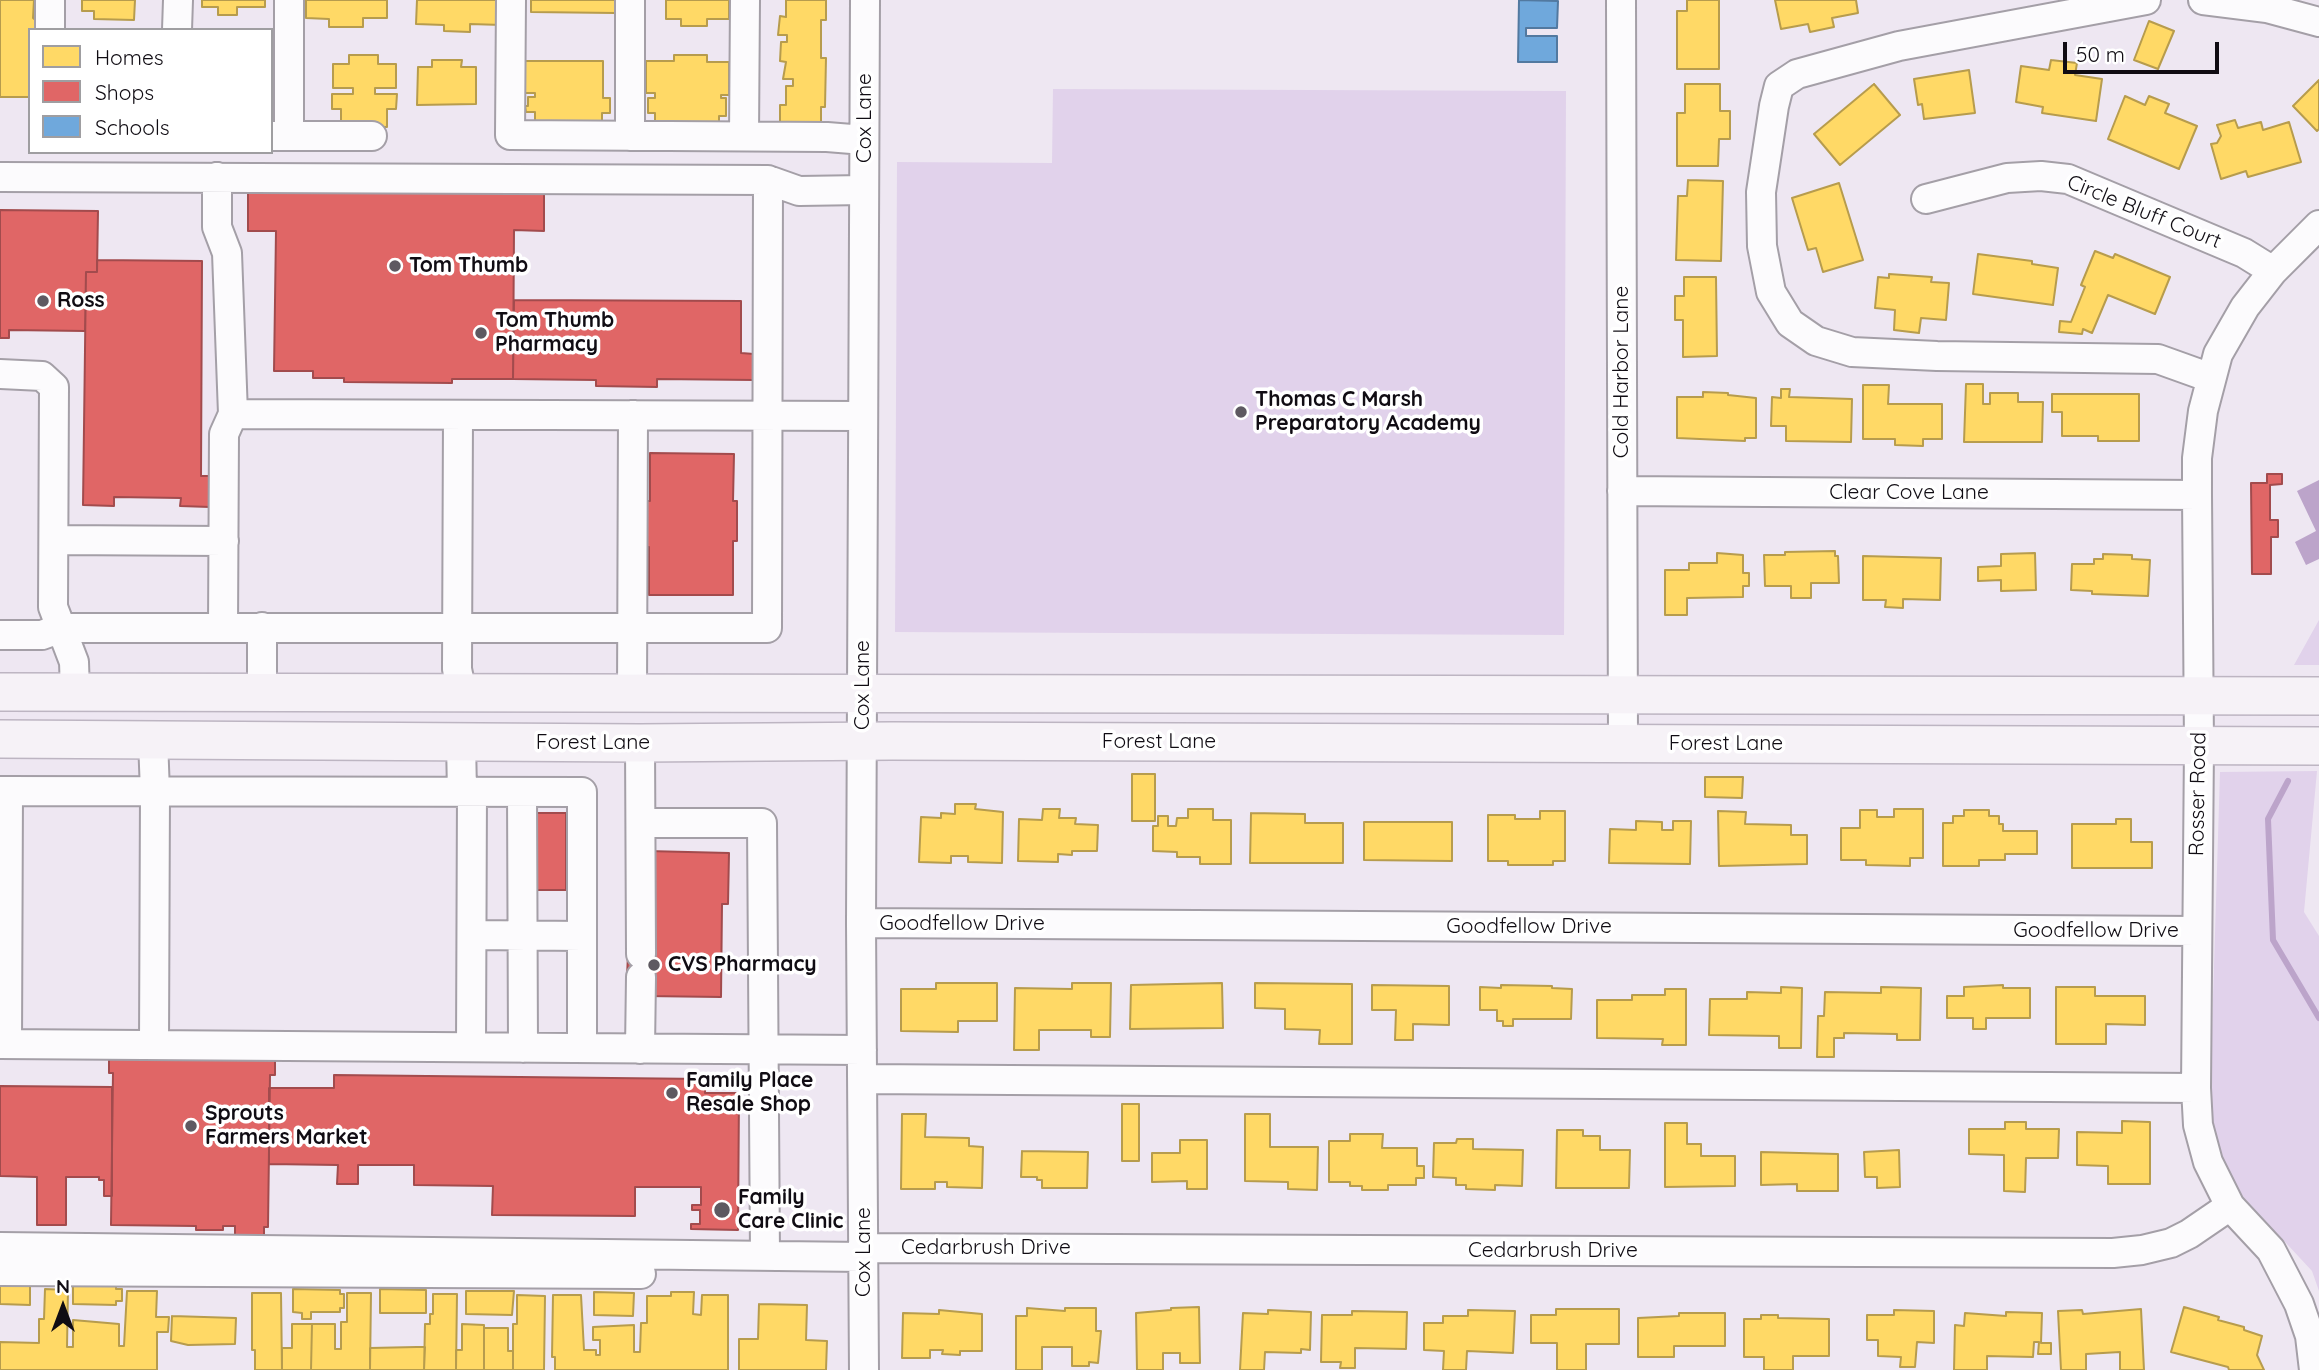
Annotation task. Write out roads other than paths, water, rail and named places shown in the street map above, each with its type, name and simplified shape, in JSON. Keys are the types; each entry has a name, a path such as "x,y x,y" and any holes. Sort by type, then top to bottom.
{"main road":[{"path":"0,692 2319,696"},
{"path":"461,741 462,693"},
{"name":"Forest Lane","path":"0,739 2319,746"}],"street":[{"path":"50,0 50,28"},
{"path":"177,28 178,0"},
{"path":"289,0 280,136 372,136"},
{"path":"511,0 510,135 827,137 864,140"},
{"path":"630,0 630,136"},
{"path":"744,136 745,0"},
{"name":"Cox Lane","path":"864,1370 861,923 865,0"},
{"name":"Cold Harbor Lane","path":"1621,0 1623,743"},
{"path":"2146,0 1899,47 1797,74 1779,86 1774,106 1761,192 1762,246 1772,292 1790,323 1816,341 1852,352 2158,359 2211,378"},
{"path":"2203,0 2267,8 2319,22"},
{"name":"Circle Bluff Court","path":"1926,198 2007,178 2041,176 2068,179 2244,253 2273,271"},
{"path":"0,177 768,180 799,191 864,190"},
{"path":"217,177 217,227 227,253 233,414 224,434 223,627"},
{"path":"0,635 42,635 61,628 767,628 768,180"},
{"name":"Rosser Road","path":"2314,1370 2310,1336 2300,1304 2271,1250 2230,1206 2208,1162 2198,1125 2197,457 2203,411 2211,378 2227,336 2245,306 2273,271 2319,225"},
{"path":"0,374 42,376 54,387 53,607 74,662 75,692"},
{"path":"233,414 863,416"},
{"path":"458,415 457,669 462,693"},
{"path":"632,694 633,415"},
{"name":"Clear Cove Lane","path":"1622,491 2197,495"},
{"path":"54,540 224,541"},
{"path":"262,627 262,693"},
{"path":"153,740 154,1045"},
{"path":"461,741 467,792 472,935 471,1047"},
{"path":"640,743 640,1049"},
{"path":"582,1048 582,792 4,791 4,1044 862,1050"},
{"path":"522,792 523,1048"},
{"path":"642,823 762,823 765,1256"},
{"name":"Goodfellow Drive","path":"861,923 2197,931"},
{"path":"472,935 582,936"},
{"path":"863,1079 2196,1088"},
{"name":"Cedarbrush Drive","path":"864,1260 2113,1253 2143,1250 2171,1243 2230,1206"},
{"path":"0,1247 765,1256 864,1260"},
{"path":"0,1270 864,1260"}],"waterway":[{"path":"2288,781 2268,819 2273,940 2319,1018"}],"place":[{"name":"Tom Thumb","path":"395,266"},
{"name":"Ross","path":"43,301"},
{"name":"Tom Thumb Pharmacy","path":"481,333"},
{"name":"Thomas C Marsh Preparatory Academy","path":"1241,412"},
{"name":"CVS Pharmacy","path":"654,965"},
{"name":"Family Place Resale Shop","path":"672,1093"},
{"name":"Sprouts Farmers Market","path":"191,1126"},
{"name":"Family Care Clinic","path":"722,1210"}]}
